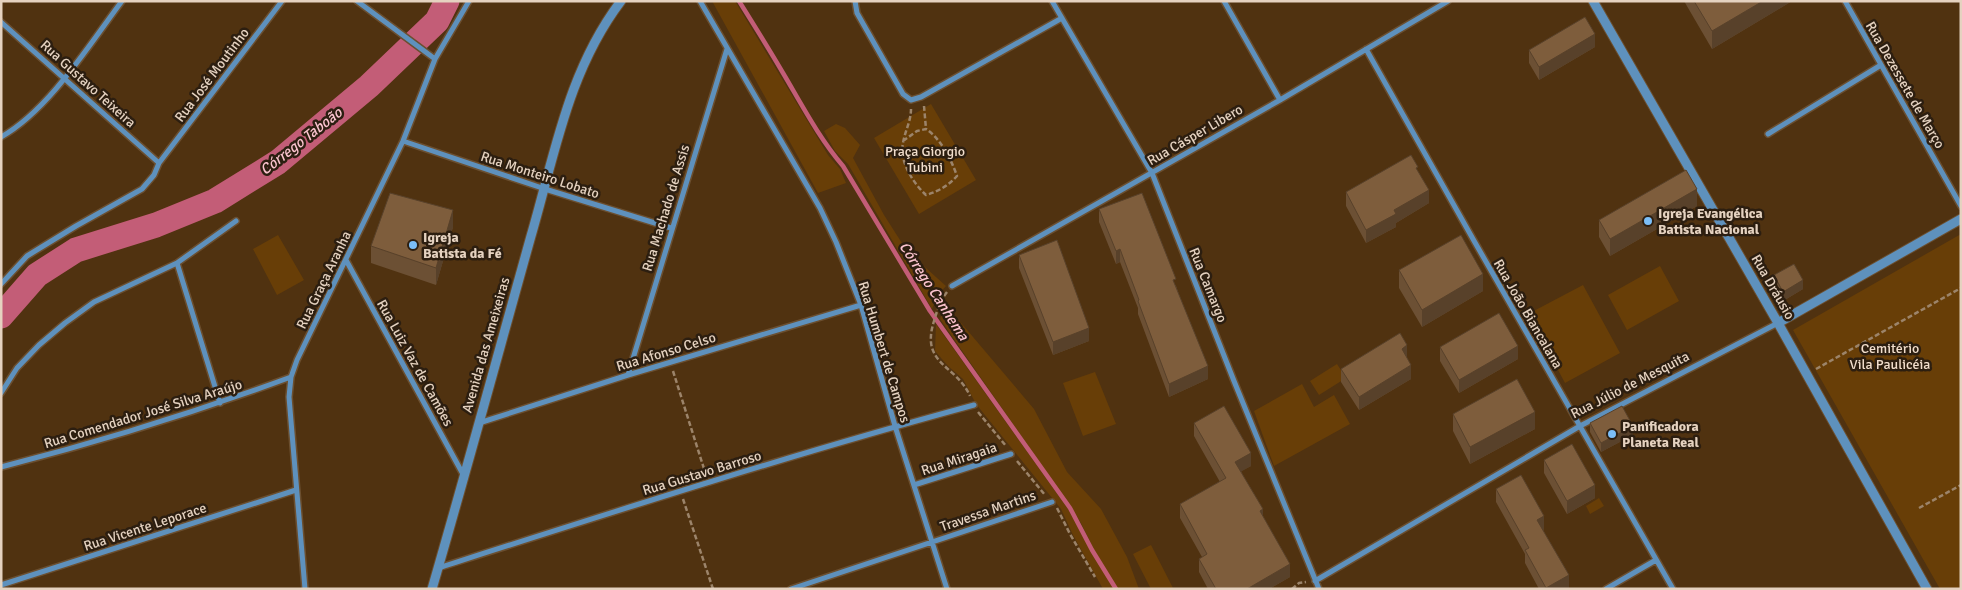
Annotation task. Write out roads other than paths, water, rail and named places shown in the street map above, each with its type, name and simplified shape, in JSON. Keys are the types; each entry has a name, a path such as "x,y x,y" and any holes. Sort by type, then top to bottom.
{"street":[{"path":"1,137 15,129 65,77 122,1"},
{"name":"Rua José Moutinho","path":"1,284 27,256 142,189 154,175 159,163 282,1"},
{"path":"357,1 434,57"},
{"name":"Rua Graça Aranha","path":"305,589 289,397 291,377 297,360 403,141 434,57 469,1"},
{"name":"Avenida das Ameixeiras","path":"432,589 545,189 566,108 577,77 594,42 621,1"},
{"name":"Rua Humbert de Campos","path":"700,1 820,208 836,242 860,305 895,426 947,589"},
{"path":"855,1 858,13 903,94 911,100 921,97 1062,18"},
{"name":"Rua Camargo","path":"1052,1 1152,173 1319,589"},
{"path":"1224,1 1280,100"},
{"name":"Rua Cásper Libero","path":"952,286 1280,100 1448,1"},
{"name":"Rua Dráusio","path":"1593,1 1927,589"},
{"name":"Rua Dezessete de Março","path":"1845,1 1961,206"},
{"name":"Rua Gustavo Teixeira","path":"1,22 65,77 159,163"},
{"name":"Rua Machado de Assis","path":"628,374 727,49"},
{"name":"Rua João Biancalana","path":"1366,49 1673,589"},
{"path":"1768,134 1881,65"},
{"name":"Rua Monteiro Lobato","path":"403,141 545,189 671,228"},
{"name":"Rua Júlio de Mesquita","path":"1315,581 1580,426 1778,324 1961,219"},
{"path":"1,393 17,368 39,345 65,323 94,302 177,263 236,221"},
{"name":"Rua Luiz Vaz de Camões","path":"346,260 464,476"},
{"path":"177,263 220,403"},
{"name":"Rua Afonso Celso","path":"478,423 628,374 860,305"},
{"name":"Rua Comendador José Silva Araújo","path":"1,467 70,450 220,403 291,377"},
{"name":"Rua Gustavo Barroso","path":"438,568 680,490 895,426 974,405"},
{"name":"Rua Miragaia","path":"914,485 1011,454"},
{"name":"Rua Vicente Leporace","path":"1,586 296,490"},
{"name":"Travessa Martins","path":"791,589 1052,502"},
{"path":"1606,589 1656,560"}],"waterway":[{"name":"Córrego Taboão","path":"1,316 37,275 76,250 156,225 215,201 278,162 369,86 437,21 447,1"},
{"name":"Córrego Canhema","path":"739,1 818,133 843,166 930,311 1070,508 1092,550 1116,589"}],"place":[{"name":"Igreja Evangélica Batista Nacional","path":"1648,221"},
{"name":"Igreja Batista da Fé","path":"413,245"},
{"name":"Panificadora Planeta Real","path":"1612,434"}],"park label":[{"name":"Praça Giorgio Tubini","path":"925,160"},
{"name":"Cemitério Vila Paulicéia","path":"1890,356"}]}
